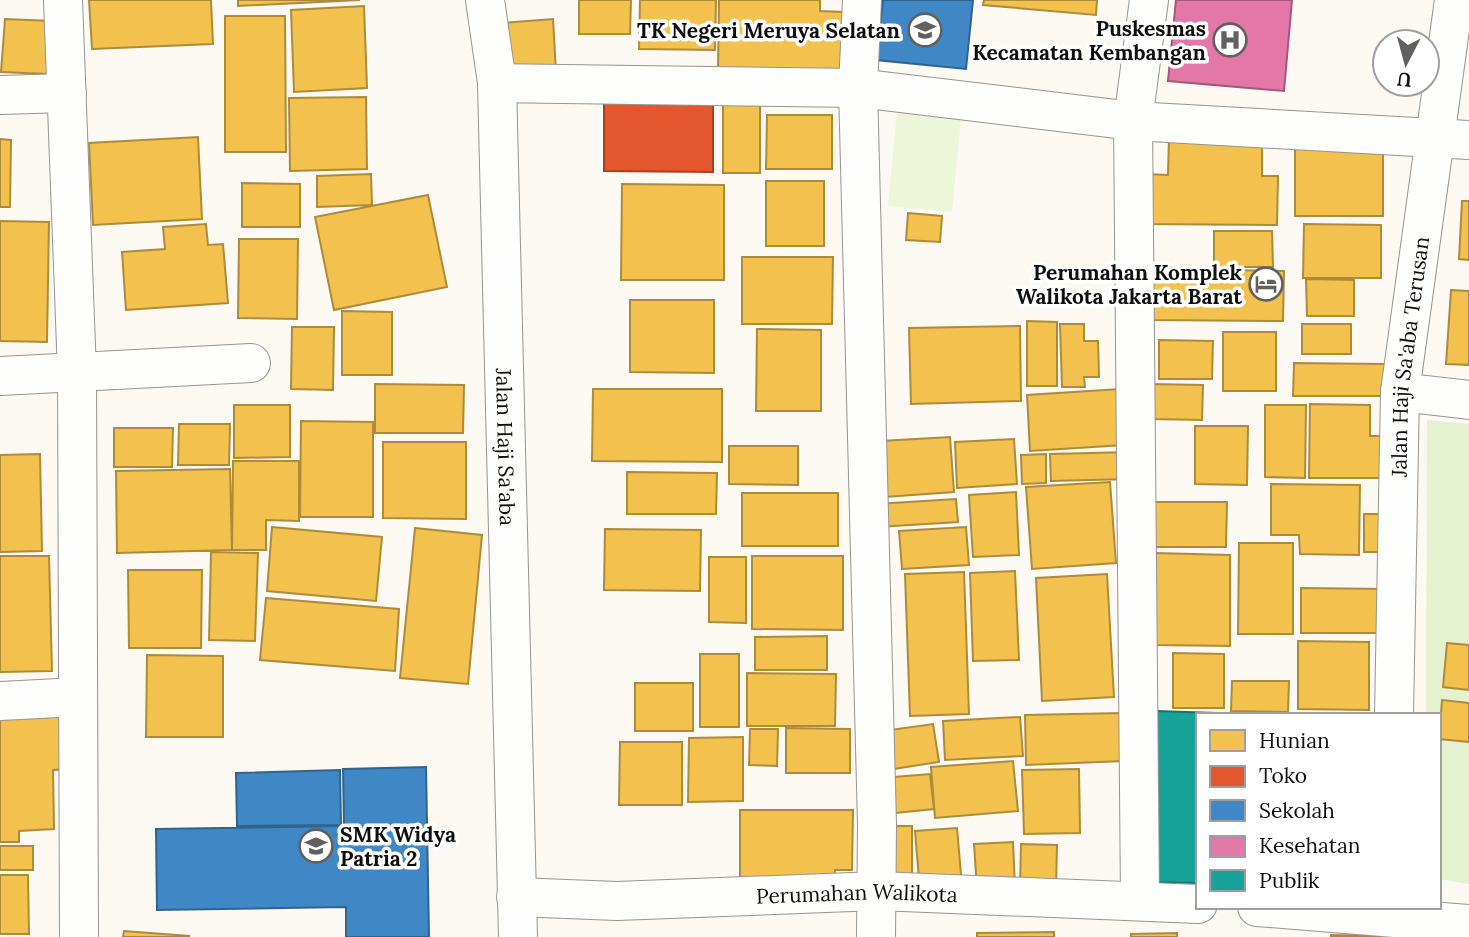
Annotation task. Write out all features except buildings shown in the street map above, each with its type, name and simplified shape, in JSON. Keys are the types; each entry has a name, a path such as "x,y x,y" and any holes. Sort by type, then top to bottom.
{"street":[{"path":"63,0 77,373 79,937"},
{"name":"Jalan Haji Sa'aba","path":"485,0 497,83 517,937"},
{"path":"862,0 858,88 876,937"},
{"path":"1140,900 1133,121 1149,0"},
{"name":"Jalan Haji Sa'aba Terusan","path":"1394,713 1400,392 1451,139 1454,0"},
{"path":"497,83 858,88 1133,121 1451,139"},
{"path":"0,95 67,93"},
{"path":"0,376 251,363"},
{"path":"1400,392 1469,400"},
{"path":"0,701 78,697"},
{"name":"Perumahan Walikota","path":"516,897 617,901 877,891 1196,904"},
{"path":"1324,909 1390,911 1469,924"}],"green space":[{"path":"897,111 961,118 952,212 888,206"},
{"path":"1427,420 1469,424 1469,884 1441,879 1441,713 1426,713"}],"place":[{"name":"TK Negeri Meruya Selatan","path":"925,30"},
{"name":"Puskesmas Kecamatan Kembangan","path":"1230,40"},
{"name":"Perumahan Komplek Walikota Jakarta Barat","path":"1266,284"},
{"name":"SMK Widya Patria 2","path":"316,846"}]}
